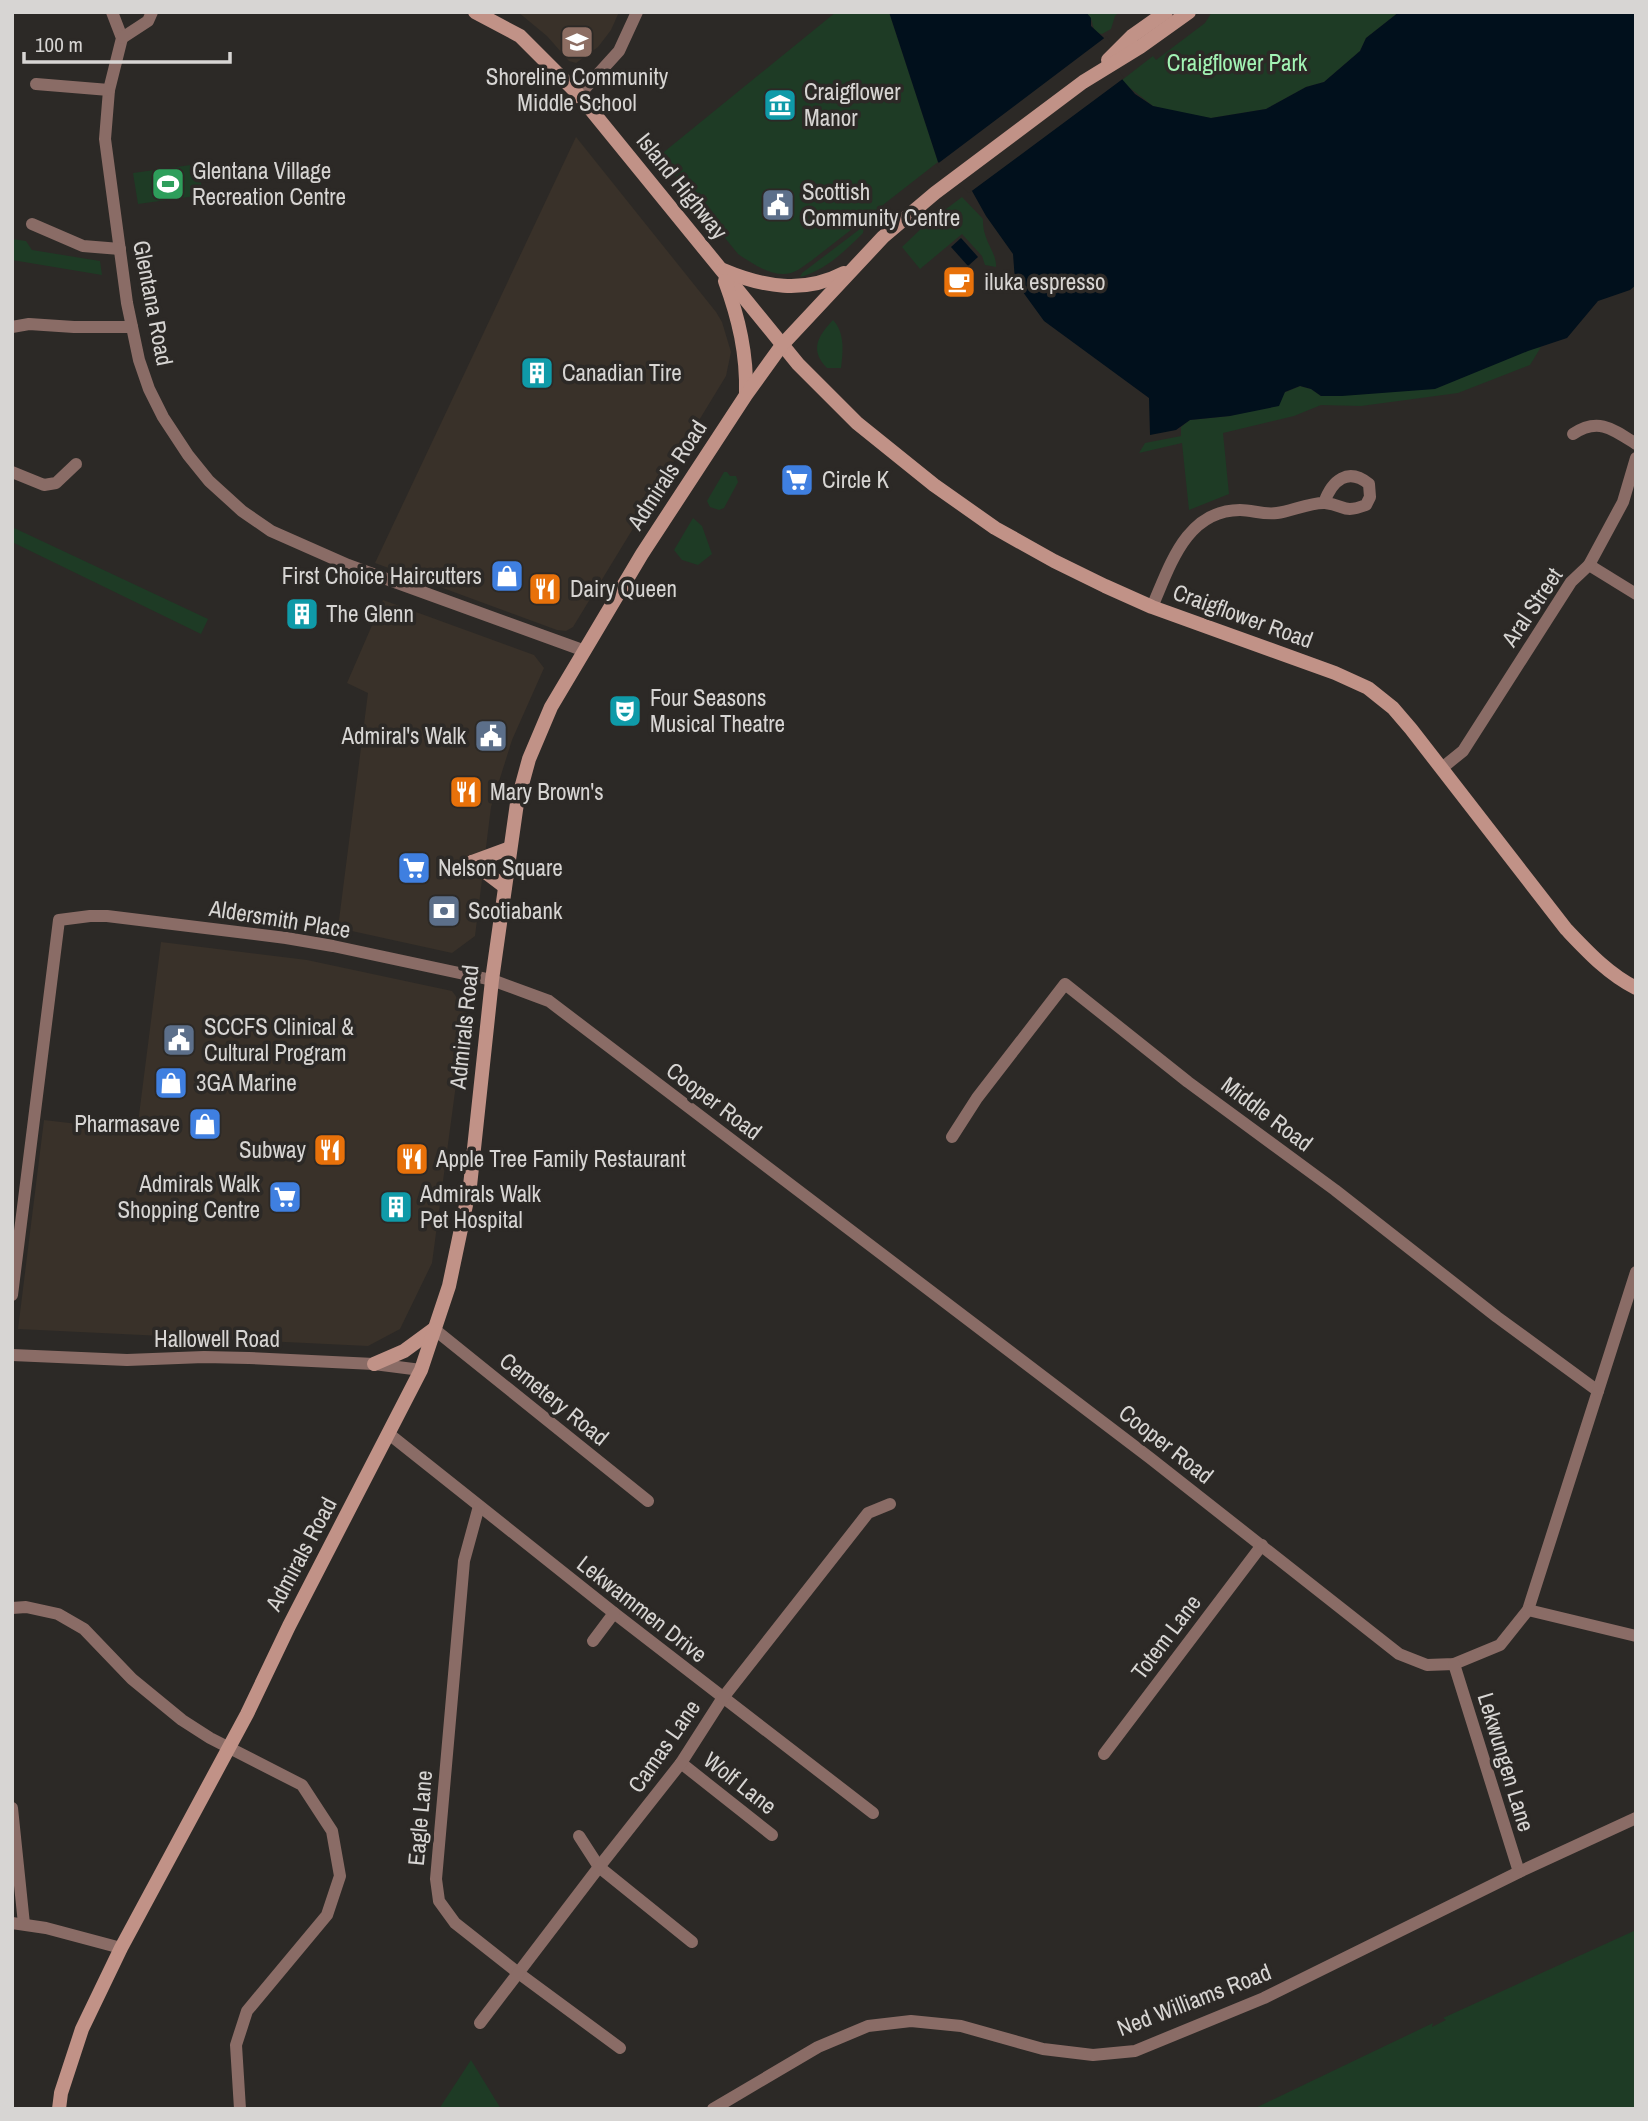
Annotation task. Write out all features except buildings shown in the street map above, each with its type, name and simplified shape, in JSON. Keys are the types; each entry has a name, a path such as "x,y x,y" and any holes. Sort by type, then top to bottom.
{"main road":[{"name":"Island Highway","path":"475,12 520,36 579,95 782,345"},
{"name":"Admirals Road","path":"59,2109 61,2093 82,2029 121,1948 229,1747 421,1370 449,1286 470,1186 492,980 517,803 529,759 551,707 642,554 782,345 883,237 934,193 1093,76 1166,12"},
{"name":"Admirals Road","path":"1136,41 1189,12"},
{"path":"721,270 788,288 834,279 853,269"},
{"path":"721,270 734,306 743,344 747,367 746,395"},
{"name":"Craigflower Road","path":"782,345 826,394 858,422 945,493 995,528 1054,561 1152,607 1335,673 1368,688 1393,708 1443,768 1566,929 1591,956 1623,982 1636,988"},
{"path":"505,887 472,862 510,848"},
{"path":"374,1364 404,1352 434,1329"}],"street":[{"path":"112,12 122,38 148,21 152,12"},
{"path":"579,95 619,51 637,12"},
{"name":"Glentana Road","path":"122,38 109,90 105,139 132,327 149,389 163,417 188,455 209,481 248,516 271,531 324,555 584,651"},
{"path":"36,84 109,90"},
{"path":"32,224 83,246 120,249"},
{"path":"12,327 29,324 132,327"},
{"path":"1573,434 1586,426 1609,427 1636,444"},
{"name":"Aral Street","path":"1443,768 1463,751 1571,582 1588,565 1623,502 1636,458"},
{"path":"12,472 44,485 56,484 76,464"},
{"path":"1152,607 1177,552 1191,530 1206,518 1241,510 1258,514 1278,513 1324,503"},
{"path":"1588,565 1636,594"},
{"name":"Aldersmith Place","path":"12,1295 60,920 107,916 286,939 492,980"},
{"name":"Cooper Road","path":"492,980 549,1001 1150,1458 1399,1654 1427,1665 1454,1664 1500,1645 1528,1610 1636,1272"},
{"name":"Middle Road","path":"952,1137 976,1098 1065,984 1188,1082 1598,1391"},
{"name":"Cemetery Road","path":"434,1329 648,1501"},
{"name":"Hallowell Road","path":"12,1355 127,1360 204,1357 374,1364 421,1370"},
{"name":"Lekwammen Drive","path":"389,1434 722,1699 873,1813"},
{"name":"Camas Lane","path":"480,2023 681,1763 722,1699 868,1513 890,1504"},
{"name":"Eagle Lane","path":"479,1506 464,1562 436,1879 439,1902 455,1923 620,2048"},
{"name":"Totem Lane","path":"1104,1754 1262,1545"},
{"path":"12,1608 58,1614 84,1629 132,1679 182,1720 209,1738 302,1785 332,1830 340,1876 327,1915 247,2011 236,2045 240,2109"},
{"path":"1528,1610 1636,1636"},
{"path":"593,1641 614,1613"},
{"name":"Lekwungen Lane","path":"1454,1664 1518,1871"},
{"name":"Wolf Lane","path":"681,1763 772,1835"},
{"path":"12,1808 18,1923 121,1948"},
{"name":"Ned Williams Road","path":"713,2109 818,2047 869,2026 911,2021 961,2026 1043,2049 1093,2055 1135,2051 1264,1998 1518,1871 1636,1818"},
{"path":"579,1836 599,1867 692,1942"}],"shaded area":[{"name":"Shoreline Community Middle School","path":"518,12 619,12 611,30 598,47 576,63 569,61 547,36"},
{"path":"576,137 716,312 722,322 731,352 726,376 573,627 566,631 375,563"},
{"name":"Nelson Square","path":"383,600 534,655 544,668 512,740 491,807 475,936 452,953 338,928 368,693 347,683"},
{"name":"Admirals Walk Shopping Centre","path":"161,942 307,960 452,991 466,1010 432,1263 400,1329 368,1346 18,1329 44,1120 137,1131"}],"green space":[{"path":"836,12 889,12 938,162 804,266 791,273 777,274 738,254 659,156"},
{"path":"1086,12 1119,12 1111,29 1102,34 1095,30"},
{"name":"Craigflower Park","path":"1212,12 1399,12 1366,38 1360,51 1324,82 1306,87 1266,109 1211,118 1176,112 1153,106 1125,84 1122,80 1153,56 1156,60 1205,23"},
{"name":"Glentana Village Recreation Centre","path":"198,164 203,195 138,204 133,173"},
{"path":"962,197 983,219 996,267 985,265 982,256 962,234 920,269 902,247 925,225"},
{"path":"864,226 863,233 834,259 818,270 800,277 802,273"},
{"path":"12,239 26,241 32,250 100,261 102,275 12,260"},
{"path":"833,320 841,336 841,368 827,368 817,349 820,337"},
{"path":"1541,347 1530,365 1458,393 1361,406 1321,405 1294,416 1223,433 1229,494 1189,510 1182,443 1139,453 1145,443 1181,436 1181,427 1190,420 1230,416 1300,386 1321,396"},
{"path":"724,472 736,476 738,482 724,508 719,510 710,507 707,501"},
{"path":"693,518 702,526 712,554 698,565 682,560 674,550"},
{"path":"12,527 208,619 201,634 12,542"},
{"path":"1636,1930 1636,2109 1253,2109 1433,2023 1432,2027 1446,2020 1443,2018"},
{"path":"471,2060 501,2109 439,2109"}],"water":[{"path":"889,12 1086,12 1091,18 1091,26 1104,38 1115,71 1135,94 1153,106 1211,118 1266,109 1306,87 1324,82 1360,51 1366,38 1399,12 1636,12 1636,285 1630,290 1598,301 1567,338 1435,389 1321,396 1300,386 1285,392 1279,406 1230,416 1190,420 1176,430 1150,435 1149,398 1044,321 1015,281 1013,254 972,191 938,162"},
{"path":"961,238 978,257 968,266 951,247"}],"pier":[{"path":"1107,36 1118,70 1124,78 969,193 936,165"}],"place":[{"name":"Shoreline Community Middle School","path":"577,42"},
{"name":"Craigflower Manor","path":"780,105"},
{"name":"Glentana Village Recreation Centre","path":"168,184"},
{"name":"Scottish Community Centre","path":"778,205"},
{"name":"iluka espresso","path":"959,282"},
{"name":"Canadian Tire","path":"537,373"},
{"name":"Circle K","path":"797,480"},
{"name":"First Choice Haircutters","path":"507,576"},
{"name":"Dairy Queen","path":"545,589"},
{"name":"The Glenn","path":"302,614"},
{"name":"Four Seasons Musical Theatre","path":"625,711"},
{"name":"Admiral's Walk","path":"491,736"},
{"name":"Mary Brown's","path":"466,792"},
{"name":"Nelson Square","path":"414,868"},
{"name":"Scotiabank","path":"444,911"},
{"name":"SCCFS Clinical & Cultural Program","path":"179,1040"},
{"name":"3GA Marine","path":"171,1083"},
{"name":"Pharmasave","path":"205,1124"},
{"name":"Subway","path":"330,1150"},
{"name":"Apple Tree Family Restaurant","path":"412,1159"},
{"name":"Admirals Walk Shopping Centre","path":"285,1197"},
{"name":"Admirals Walk Pet Hospital","path":"396,1207"}]}
